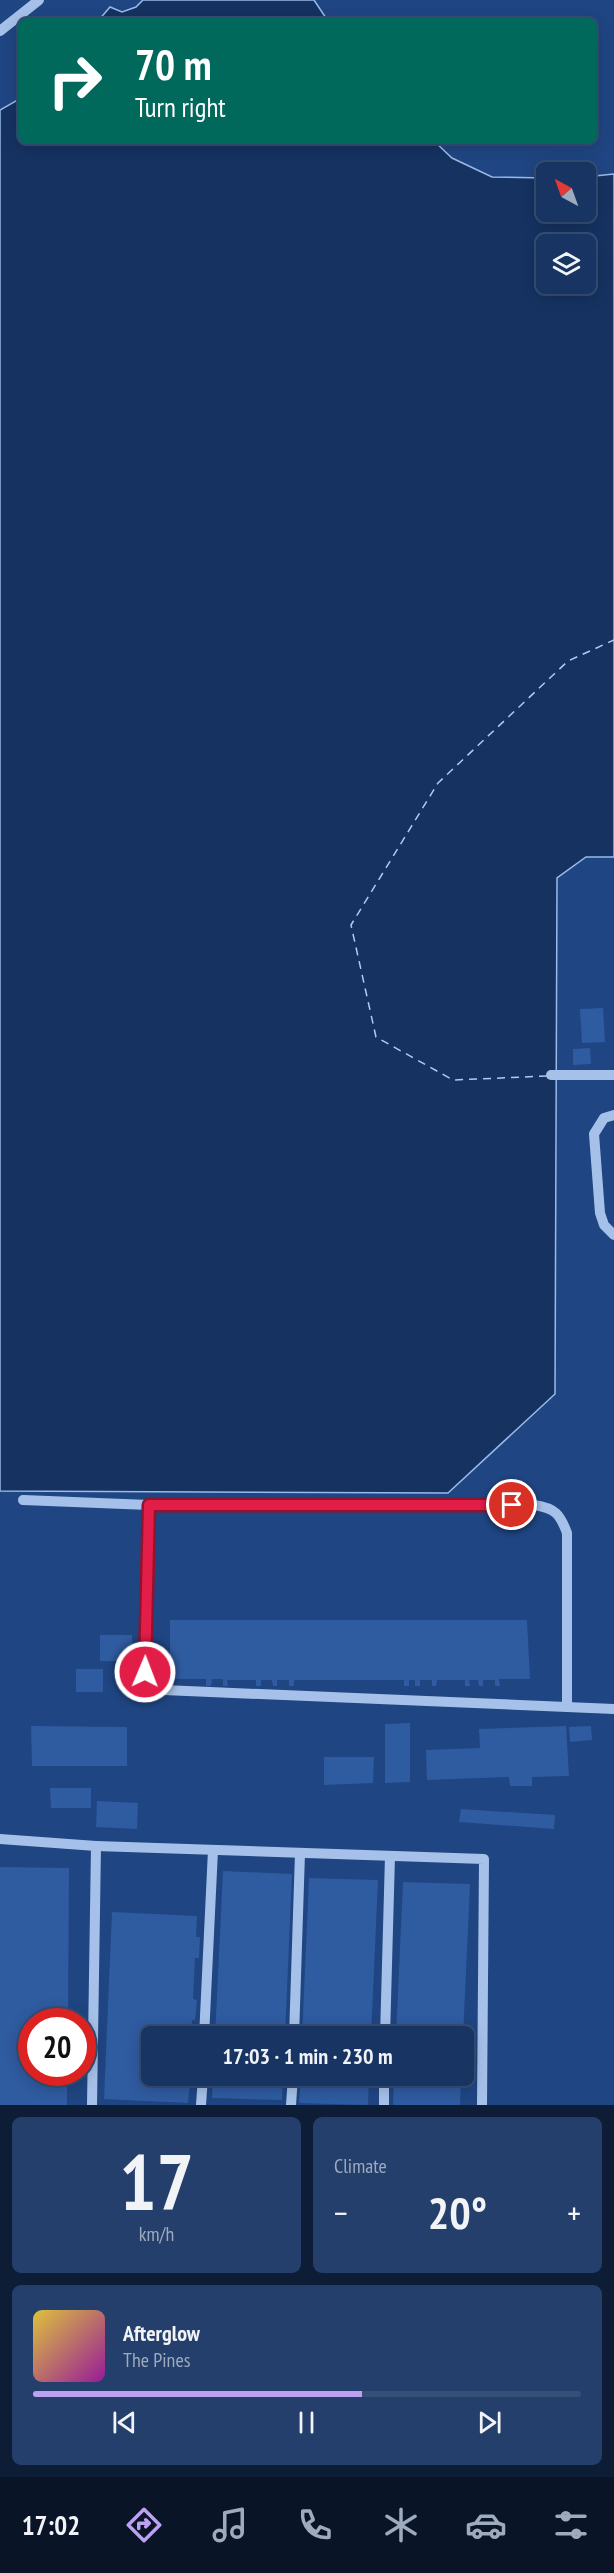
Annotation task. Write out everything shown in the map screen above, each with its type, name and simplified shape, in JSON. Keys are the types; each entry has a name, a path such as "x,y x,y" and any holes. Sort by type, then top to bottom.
{"street":[{"path":"0,31 39,0"},
{"path":"551,1075 614,1075"},
{"path":"614,1115 604,1118 594,1134 600,1213 604,1226 614,1235"},
{"path":"23,1500 149,1505 534,1505 550,1507 562,1519 567,1533 567,1707"},
{"path":"149,1505 145,1672 152,1685 164,1690 614,1709"},
{"path":"0,1839 96,1846 484,1859 482,2105"},
{"path":"92,2105 96,1846"},
{"path":"205,2026 213,1850"},
{"path":"294,2026 300,1853"},
{"path":"385,2026 390,1856"},
{"path":"201,2105 202,2086"},
{"path":"291,2105 292,2086"},
{"path":"384,2086 384,2105"}],"water":[{"path":"143,0 314,0 326,18 101,18 110,7 122,12 136,7"},
{"path":"18,100 18,144 437,144 452,158 492,177 536,178 536,222 596,222 596,176 614,174 614,857 586,857 557,878 555,1394 448,1493 0,1491 0,110"}],"building":[{"path":"603,1008 605,1042 582,1043 580,1009"},
{"path":"590,1048 591,1064 573,1065 573,1049"},
{"path":"170,1620 527,1620 530,1679 499,1679 500,1686 495,1686 495,1680 483,1680 483,1686 479,1686 478,1680 469,1680 470,1686 465,1686 465,1680 437,1680 436,1686 432,1686 432,1680 420,1680 420,1686 415,1686 415,1680 409,1680 409,1686 404,1686 404,1680 294,1680 294,1686 289,1686 289,1680 277,1680 277,1686 273,1686 272,1680 261,1680 261,1686 256,1686 256,1680 227,1680 228,1686 223,1686 223,1679 212,1679 211,1686 206,1686 206,1679 170,1679"},
{"path":"100,1635 132,1635 133,1661 100,1661"},
{"path":"76,1669 103,1669 103,1692 76,1692"},
{"path":"410,1723 410,1782 385,1783 385,1724"},
{"path":"31,1726 127,1727 127,1766 32,1766"},
{"path":"566,1726 569,1776 532,1777 532,1786 510,1786 509,1777 427,1780 426,1750 480,1748 479,1729"},
{"path":"591,1726 592,1740 570,1742 569,1727"},
{"path":"324,1757 374,1757 373,1783 324,1785"},
{"path":"50,1788 91,1788 91,1808 51,1808"},
{"path":"97,1801 138,1803 137,1829 96,1827"},
{"path":"461,1809 555,1815 554,1829 459,1822"},
{"path":"0,1867 69,1868 68,2008 18,2008 18,2086 67,2086 67,2105 0,2105"},
{"path":"223,1871 292,1874 285,2026 216,2026"},
{"path":"309,1878 378,1880 371,2026 302,2026"},
{"path":"403,1882 470,1884 464,2026 396,2026"},
{"path":"112,1912 197,1916 196,1937 200,1937 199,1958 195,1958 193,1999 197,2000 195,2020 192,2020 192,2026 141,2026 141,2086 190,2086 188,2103 104,2099"},
{"path":"213,2086 283,2086 282,2100 212,2098"},
{"path":"300,2086 369,2086 368,2105 299,2103"},
{"path":"394,2086 461,2086 460,2105 393,2105"}],"ferry route":[{"path":"547,1076 453,1080 376,1037 351,925 438,783 568,661 614,640"}],"route":[{"path":"145,1672 149,1505 512,1505"}]}
